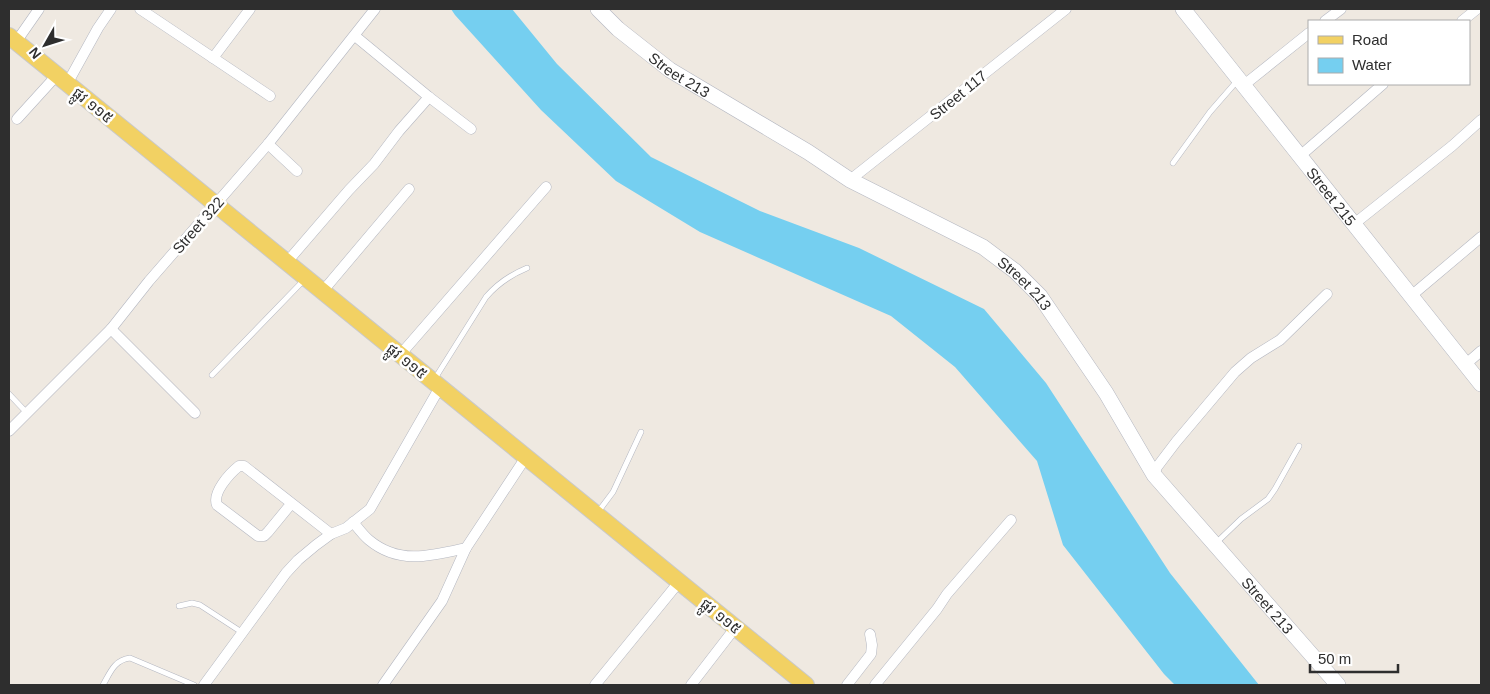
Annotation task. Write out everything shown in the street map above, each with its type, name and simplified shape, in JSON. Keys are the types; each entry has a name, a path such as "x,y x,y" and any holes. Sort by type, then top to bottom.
{"main road":[{"name":"ផ្លូវ ១១៥","path":"12,39 806,685"}],"street":[{"path":"12,39 39,9"},
{"path":"17,120 62,80 111,9"},
{"path":"140,9 270,96"},
{"path":"213,58 250,9"},
{"name":"Street 322","path":"9,431 110,328 268,144 375,9"},
{"name":"Street 213","path":"598,9 618,29 670,70 808,152 850,180 983,247 1015,271 1040,296 1106,394 1154,475 1338,685"},
{"name":"Street 117","path":"850,180 1066,9"},
{"name":"Street 215","path":"1183,9 1481,384"},
{"path":"1326,20 1342,9"},
{"path":"1463,20 1477,9"},
{"path":"1241,82 1308,34"},
{"path":"355,36 471,129"},
{"path":"1300,156 1382,85"},
{"path":"287,262 374,164 399,131 429,97"},
{"path":"1354,224 1452,146 1481,120"},
{"path":"268,144 297,171"},
{"path":"400,354 546,187"},
{"path":"322,292 410,189"},
{"path":"1412,296 1481,237"},
{"path":"1154,475 1176,442 1235,372 1251,358 1280,340 1327,294"},
{"path":"110,328 194,413"},
{"path":"1466,364 1481,352"},
{"path":"204,685 286,573 298,560 331,534 346,528 370,509 382,490 436,385"},
{"path":"384,685 442,601 466,548 526,457"},
{"path":"291,504 264,536 258,536 217,505 215,501 216,494 234,470 239,466 244,466 331,534"},
{"path":"875,685 947,594 1011,520"},
{"path":"353,522 369,540 391,553 410,557 437,555 466,548"},
{"path":"596,685 679,582"},
{"path":"691,685 735,628"},
{"path":"846,685 871,654 870,634"}],"lane":[{"path":"1173,163 1210,112 1241,82"},
{"path":"436,385 490,292 510,275 527,268"},
{"path":"212,375 306,278"},
{"path":"9,394 27,413"},
{"path":"596,514 613,492 641,432"},
{"path":"1214,545 1242,519 1268,499 1299,446"},
{"path":"179,606 192,603 200,605 243,633"},
{"path":"103,685 116,663 122,659 130,658 194,685"}],"water":[{"path":"451,9 512,9 557,64 651,157 760,211 859,248 984,309 1046,383 1170,573 1259,685 1175,685 1164,674 1063,545 1037,461 955,367 891,316 700,232 616,181 541,110"}]}
